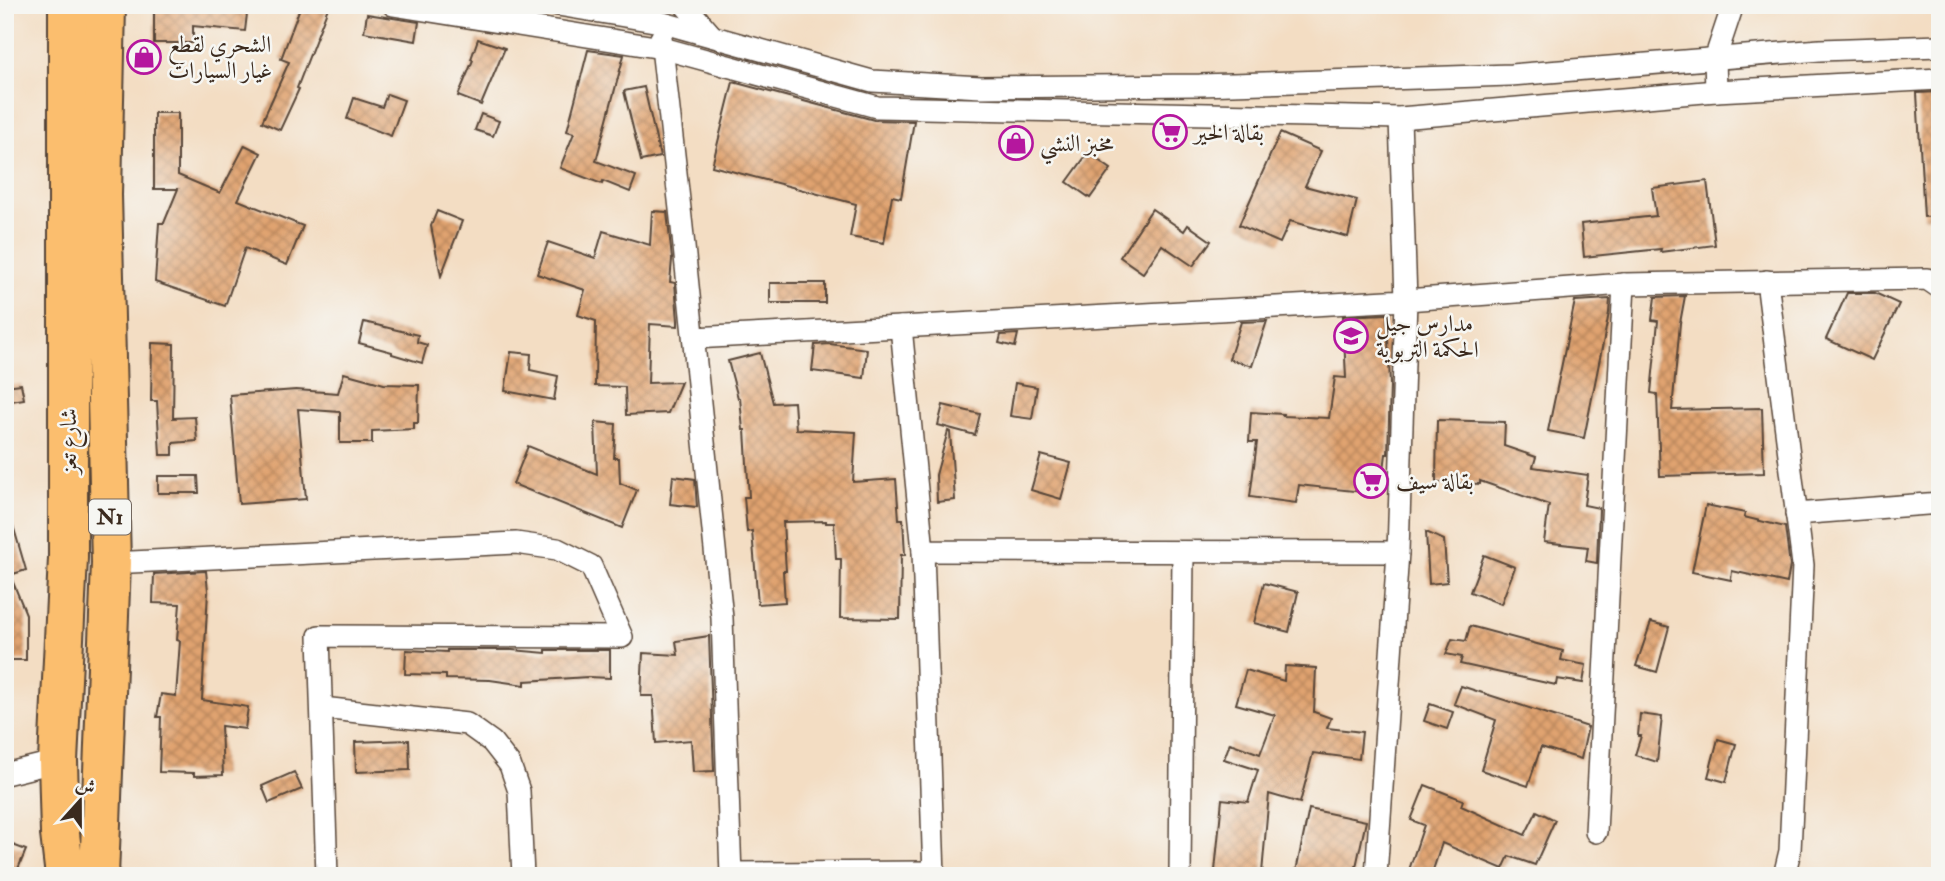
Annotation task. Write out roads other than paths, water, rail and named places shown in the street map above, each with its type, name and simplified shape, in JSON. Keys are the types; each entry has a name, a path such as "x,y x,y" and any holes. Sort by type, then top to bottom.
{"highway":[{"name":"شارع تعز","path":"68,5 86,194 111,563 100,857"},
{"name":"شارع تعز","path":"65,876 60,834 58,761 86,194 106,5"},
{"name":"N1","path":"55,876 60,834"},
{"name":"N1","path":"100,857 109,876"}],"street":[{"path":"393,5 662,48 877,107 1400,118 1716,90 1940,79"},
{"path":"558,5 660,22 872,81 981,87 1200,85 1511,75 1820,50 1940,46"},
{"path":"685,5 712,36"},
{"path":"1716,90 1715,59 1733,5"},
{"path":"660,22 722,618 731,874 934,874 923,551 901,327"},
{"path":"1376,876 1398,552 1406,300 1400,118"},
{"path":"694,338 1406,300 1624,284 1927,279 1940,288"},
{"path":"1767,281 1803,565 1790,851 1784,876"},
{"path":"1596,832 1624,284"},
{"path":"1796,514 1940,503"},
{"path":"111,563 516,542 557,549 591,566 622,637 319,636 327,876"},
{"path":"923,551 1398,552"},
{"path":"1180,876 1183,552"},
{"path":"322,708 467,724 492,742 509,765 519,791 523,876"},
{"path":"5,774 58,761"}],"place":[{"name":"الشحري لقطع غيار السيارات","path":"144,57"},
{"name":"بقالة الخير","path":"1170,132"},
{"name":"مخبز النشي","path":"1016,143"},
{"name":"مدارس جيل الحكمة التربوية","path":"1351,336"},
{"name":"بقالة سيف","path":"1371,481"}]}
